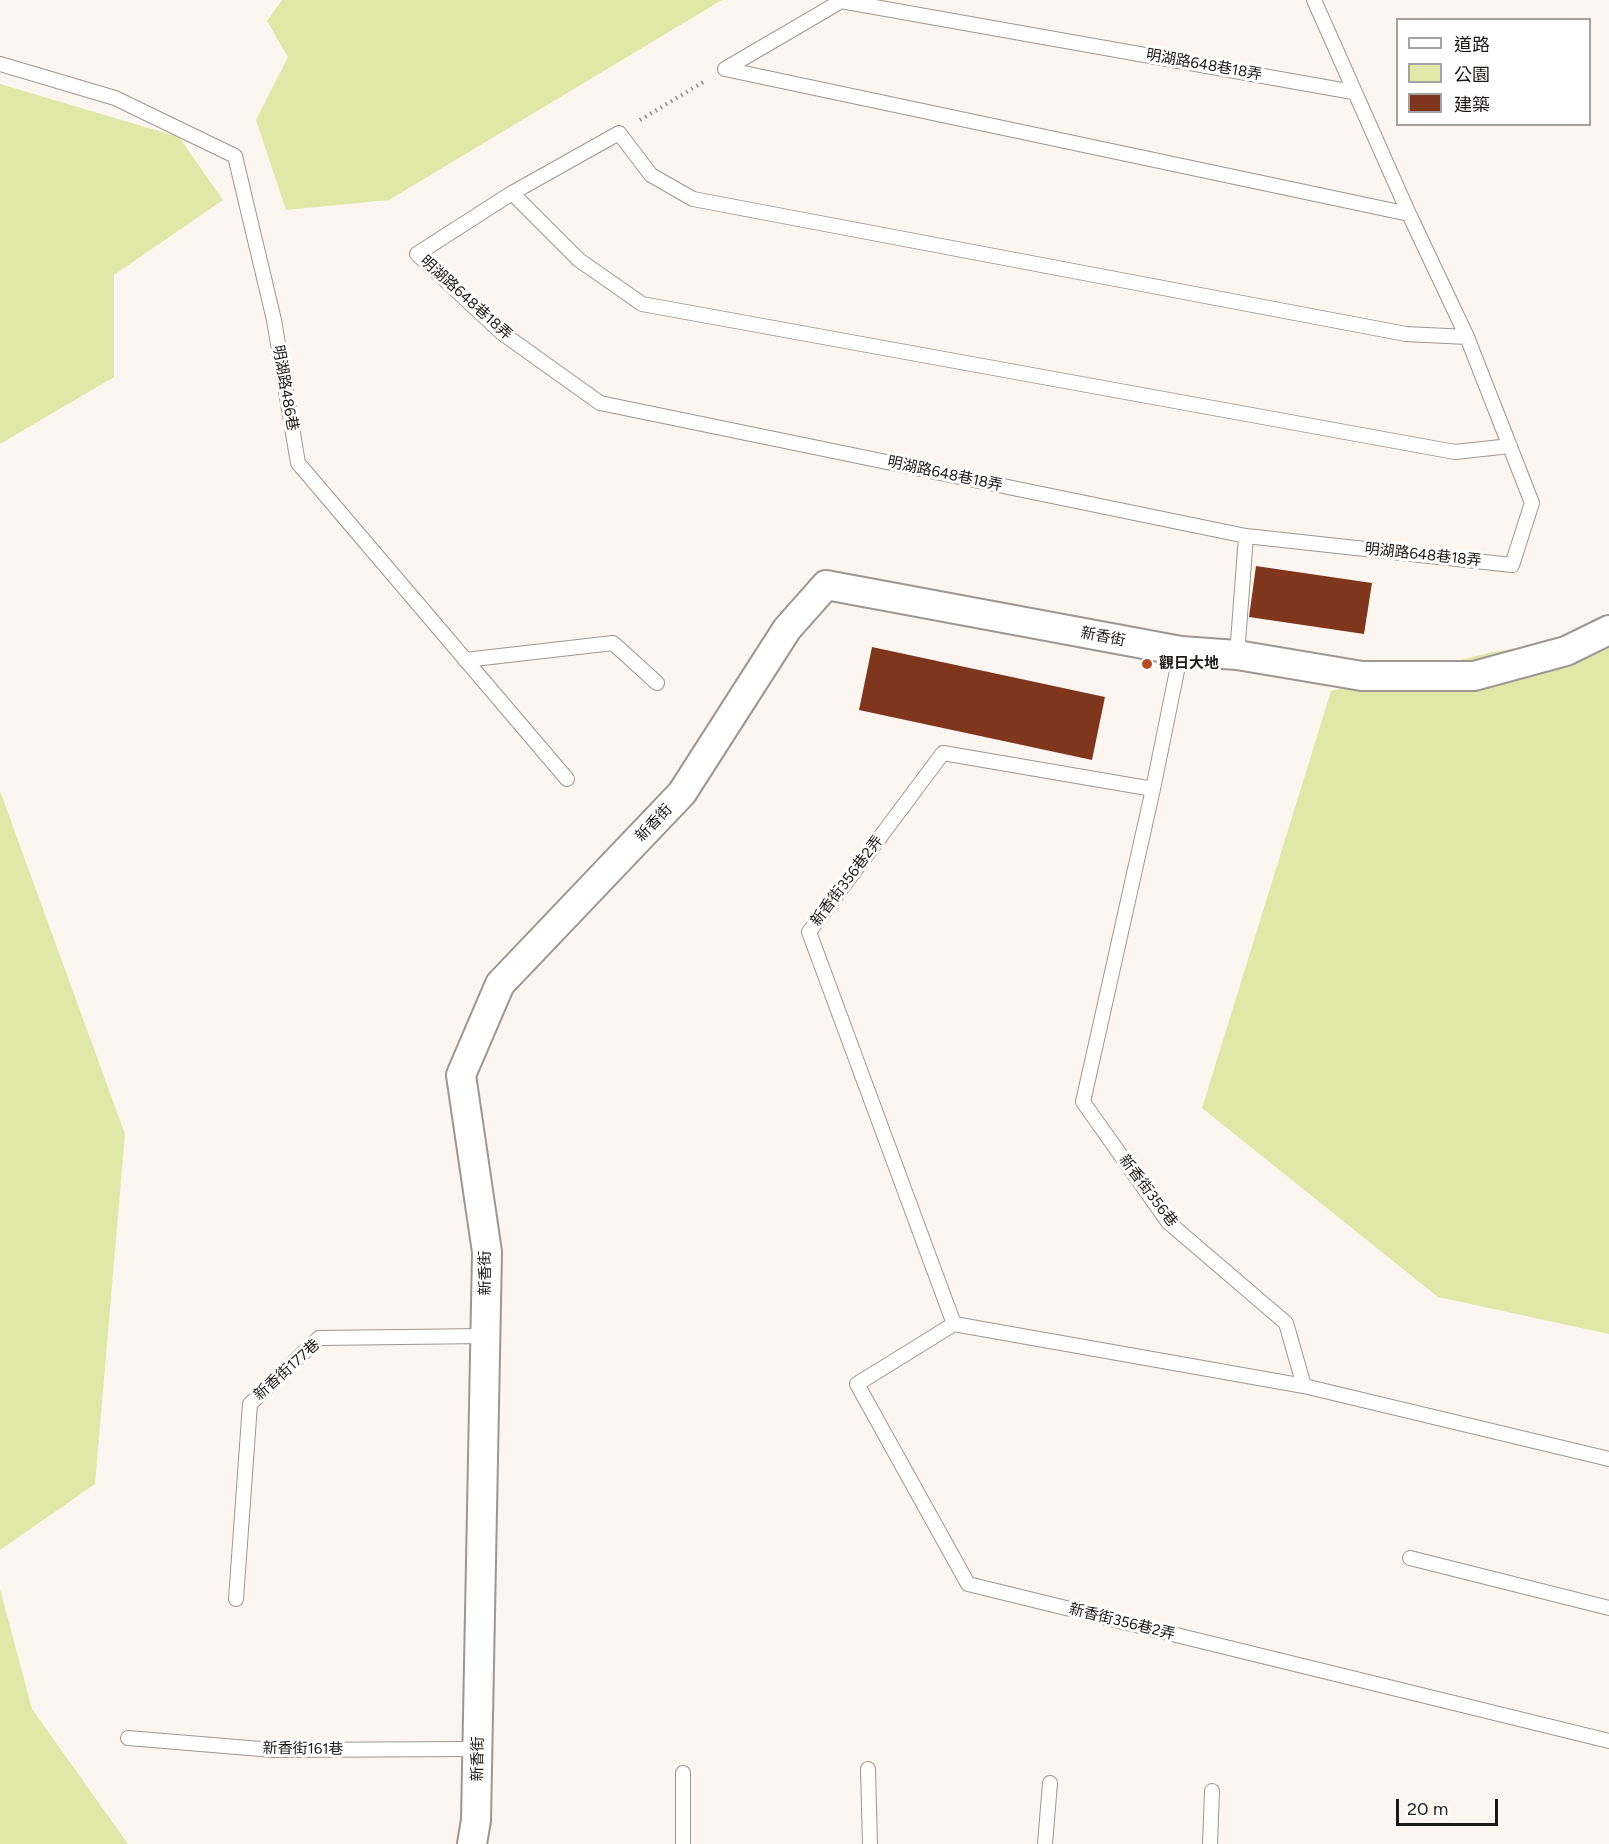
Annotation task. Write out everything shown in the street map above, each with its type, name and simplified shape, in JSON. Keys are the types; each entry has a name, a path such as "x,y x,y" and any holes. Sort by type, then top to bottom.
{"street":[{"name":"新香街","path":"472,1844 476,1820 478,1749 487,1252 461,1075 500,984 682,793 787,629 826,585 1181,651 1237,655 1362,676 1474,676 1566,651 1609,630"}],"lane":[{"name":"明湖路648巷18弄","path":"619,133 512,193 417,254 502,333 600,403 1246,536 1512,565 1532,503 1467,337 1353,92 1314,0"},
{"name":"明湖路648巷18弄","path":"725,69 842,1 1353,92"},
{"name":"明湖路486巷","path":"0,64 115,98 236,156 274,320 298,463 567,779"},
{"path":"725,69 1409,214"},
{"path":"619,133 651,175 693,200 1407,334 1467,337"},
{"path":"512,193 579,260 642,304 1455,452 1510,446"},
{"path":"1237,655 1246,536"},
{"path":"465,660 614,643 657,683"},
{"name":"新香街356巷","path":"1181,651 1153,789 1083,1102 1168,1222 1286,1323 1304,1386"},
{"name":"新香街356巷2弄","path":"1153,789 943,753 809,932 954,1324 857,1384 968,1584 1609,1742"},
{"path":"954,1324 1304,1386 1609,1460"},
{"name":"新香街177巷","path":"236,1599 250,1404 319,1338 485,1336"},
{"path":"1410,1558 1609,1608"},
{"name":"新香街161巷","path":"128,1738 273,1750 478,1749"},
{"path":"868,1769 870,1844"},
{"path":"683,1773 683,1844"},
{"path":"1045,1844 1050,1783"},
{"path":"1210,1844 1212,1791"}],"path":[{"path":"619,133 725,69"}],"green space":[{"path":"282,0 722,0 389,200 286,210 256,120 288,57 267,21"},
{"path":"0,84 179,137 223,200 114,275 114,377 0,444"},
{"path":"1609,633 1609,1334 1438,1297 1202,1108 1331,691 1493,652"},
{"path":"0,791 125,1134 95,1484 0,1550"},
{"path":"0,1589 32,1709 128,1844 0,1844"}],"building":[{"path":"1256,566 1372,583 1364,634 1249,617"},
{"path":"872,647 1105,697 1092,760 859,710"}],"place":[{"name":"觀日大地","path":"1147,664"}]}
